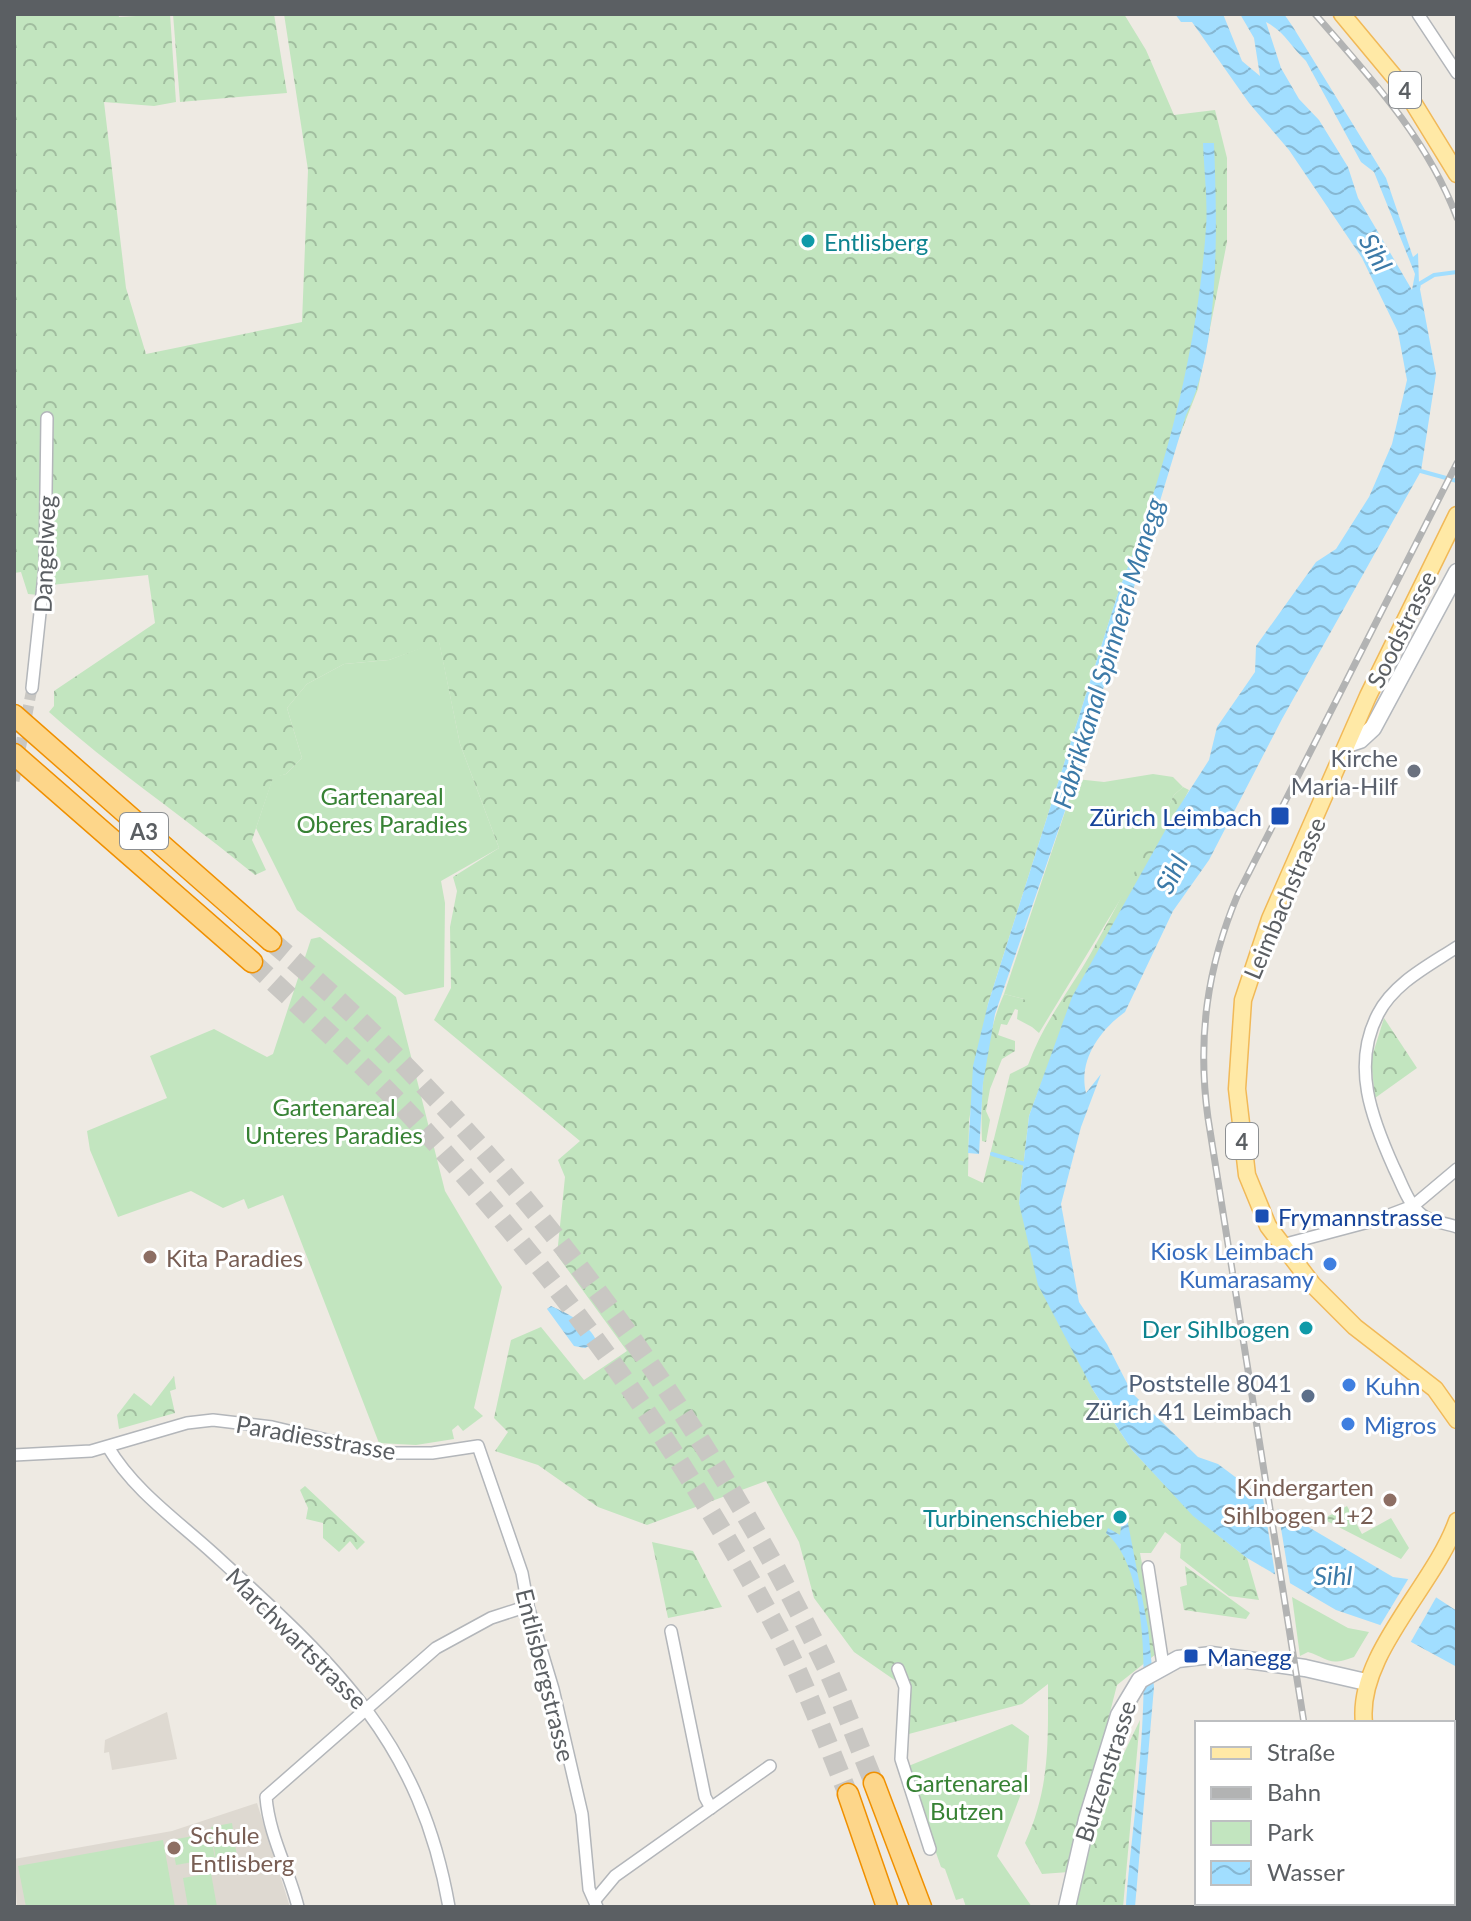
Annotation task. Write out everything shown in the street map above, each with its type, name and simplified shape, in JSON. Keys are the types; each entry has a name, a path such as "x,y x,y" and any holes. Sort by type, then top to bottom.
{"highway":[{"name":"A3","path":"14,715 271,941"},
{"name":"A3","path":"14,754 252,962"},
{"path":"874,1783 921,1907"},
{"path":"848,1794 887,1907"}],"main road":[{"name":"4","path":"1342,14 1406,91 1457,174"},
{"name":"Soodstrasse","path":"1348,744 1368,696 1457,515"},
{"name":"Leimbachstrasse","path":"1456,1414 1435,1389 1343,1316 1313,1285 1262,1216 1247,1175 1237,1089 1241,1014 1253,964 1270,919 1348,744 1360,740 1373,728 1457,572"},
{"path":"1364,1721 1366,1682 1428,1580 1457,1521"},
{"name":"Butzenstrasse","path":"1067,1907 1087,1819 1119,1715 1140,1680 1160,1667 1191,1656 1211,1655 1305,1668 1366,1682"}],"street":[{"path":"1418,14 1457,73"},
{"name":"Dangelweg","path":"32,688 45,566 47,418"},
{"path":"1457,947 1391,995 1378,1015 1369,1040 1366,1095 1373,1123 1413,1206 1425,1218 1457,1227"},
{"path":"1282,1245 1376,1220 1413,1206 1457,1169"},
{"name":"Paradiesstrasse","path":"14,1455 64,1455 108,1447 187,1423 213,1420 272,1427 382,1453 432,1453 478,1446"},
{"name":"Entlisbergstrasse","path":"478,1446 522,1573 528,1606 553,1689 582,1814 589,1889 596,1903"},
{"name":"Marchwartstrasse","path":"108,1447 129,1478 273,1610 369,1709 394,1747 433,1835 449,1907"},
{"path":"1148,1567 1160,1667"},
{"path":"298,1907 290,1875 276,1844 266,1797 436,1648 483,1621 528,1606"},
{"path":"671,1631 705,1797 711,1808"},
{"path":"898,1669 905,1687 901,1759 930,1849"},
{"path":"596,1903 615,1876 770,1766"}],"shaded area":[{"path":"167,1712 177,1759 112,1770 109,1752 104,1753 105,1740"},
{"name":"Schule Entlisberg","path":"257,1803 290,1907 17,1907 14,1859 172,1831"}],"green space":[{"path":"14,14 118,14 119,17 170,14 176,102 154,106 104,102 126,288 146,354 302,322 308,170 284,14 1124,14 1146,50 1174,115 1215,110 1227,158 1227,242 1198,389 1119,590 988,1004 969,1121 968,1176 983,1183 1010,1074 1028,1065 1041,1035 1091,953 1174,795 1183,787 1189,790 1049,1063 1029,1116 1019,1203 1093,1390 1132,1450 1194,1516 1247,1558 1259,1600 1229,1596 1180,1558 1181,1544 1165,1532 1151,1553 1140,1553 1156,1637 1156,1654 1117,1685 1069,1872 1042,1874 1025,1843 1043,1784 1048,1684 1022,1704 905,1735 906,1688 854,1652 814,1598 799,1542 766,1481 647,1525 598,1507 538,1465 495,1451 508,1432 494,1418 511,1340 541,1327 584,1380 627,1351 557,1255 565,1177 558,1160 580,1141 434,1020 451,988 450,927 457,891 453,877 499,848 460,744 439,642 389,660 344,664 307,684 287,708 302,758 286,774 273,778 252,840 266,870 255,875 49,712 54,706 54,691 155,623 148,575 51,585 39,595 28,594 21,572 14,573"},
{"path":"173,14 274,14 287,93 180,102"},
{"name":"Gartenareal Oberes Paradies","path":"439,641 460,744 499,848 441,881 445,903 444,987 405,995 297,910 256,828 273,777 286,774 302,758 287,708 307,684 344,664 389,660"},
{"path":"1153,774 1173,777 1183,787 1174,795 1131,882 1039,1033 1032,1027 1024,999 1004,994 1076,779 1104,782"},
{"name":"Gartenareal Unteres Paradies","path":"320,937 396,997 445,1191 502,1287 474,1408 483,1416 463,1431 458,1425 452,1430 454,1439 416,1445 379,1443 283,1195 248,1209 244,1199 223,1208 191,1191 118,1217 90,1150 87,1131 167,1098 150,1056 214,1029 267,1057 273,1054 311,939"},
{"path":"1004,994 1024,999 1032,1010 1032,1027 1017,1019 1018,1010 1015,1009 1007,1025 1001,1024 998,1035 1015,1041 1015,1051 1002,1059 990,1089 986,1142 982,1141 985,1066 992,1029"},
{"path":"1384,1018 1417,1068 1375,1098 1371,1060"},
{"path":"174,1376 176,1389 170,1391 175,1413 119,1429 117,1415 134,1393 151,1406"},
{"path":"305,1486 365,1542 357,1550 350,1541 339,1552 323,1538 323,1523 306,1519 308,1508 300,1490"},
{"path":"1347,1506 1362,1534 1391,1518 1409,1548 1401,1559 1323,1519"},
{"path":"652,1542 693,1551 722,1607 668,1618"},
{"path":"1185,1566 1250,1613 1246,1619 1184,1610 1180,1587 1187,1585"},
{"path":"1292,1597 1348,1628 1369,1632 1354,1657 1333,1661 1308,1652 1300,1656"},
{"path":"1140,1720 1123,1907 1069,1907 1095,1813"},
{"name":"Gartenareal Butzen","path":"1012,1724 1029,1736 1026,1781 997,1856 1032,1907 966,1907 963,1898 956,1900 945,1869 941,1867 906,1767"},
{"path":"232,1823 237,1857 216,1861 211,1827"},
{"path":"210,1833 215,1858 176,1865 171,1840"},
{"path":"163,1840 175,1907 26,1907 18,1866"},
{"path":"211,1873 217,1907 188,1907 183,1878"}],"water":[{"name":"Sihl","path":"1175,14 1223,14 1242,61 1260,76 1254,38 1240,14 1284,14 1386,178 1413,257 1418,253 1419,284 1436,374 1421,471 1282,719 1209,860 1173,911 1125,1012 1107,1028 1088,1058 1084,1081 1086,1093 1101,1074 1081,1127 1061,1204 1079,1302 1107,1344 1132,1393 1198,1457 1218,1464 1278,1509 1393,1577 1408,1579 1457,1611 1457,1667 1380,1625 1336,1610 1247,1558 1193,1516 1132,1450 1093,1390 1038,1285 1019,1203 1029,1116 1072,997 1175,813 1209,760 1217,727 1255,672 1256,646 1316,562 1336,549 1369,497 1392,444 1407,380 1398,332 1362,258 1289,150 1249,103 1192,22 1181,22","holes":["1266,22 1306,61 1361,162 1374,172 1415,274 1412,290 1358,198 1348,167 1319,120 1299,99 1281,68"]},
{"path":"1203,143 1214,143 1216,209 1214,282 1206,354 1076,779 995,1014 983,1083 979,1154 968,1153 973,1066 988,1004 1119,590 1151,502 1187,367 1202,275 1206,218"},
{"path":"551,1306 583,1324 597,1342 585,1348 574,1346 547,1309"},
{"path":"1127,1518 1148,1628 1154,1687 1135,1907 1126,1907 1143,1710 1143,1655 1138,1604 1127,1562 1106,1533 1108,1528 1120,1535 1122,1520"}],"pier":[{"path":"1262,1492 1277,1504 1291,1589 1276,1580"},
{"path":"1410,1576 1438,1594 1409,1645 1378,1629"}],"waterway":[{"path":"1418,289 1419,284 1434,275 1457,272"},
{"path":"1417,470 1457,481"},
{"name":"Fabrikkanal Spinnerei Manegg","path":"992,1154 1028,1165"}],"tunnel":[{"path":"14,781 32,688"},
{"path":"271,941 353,1015 433,1095 510,1181 583,1272 652,1367 715,1464 772,1562 830,1675 874,1783"},
{"path":"252,962 362,1066 425,1131 523,1245 614,1366 657,1428 737,1556 804,1685 848,1794"}],"railway":[{"path":"1315,14 1376,85 1413,135 1445,189 1457,218"},
{"path":"1304,1721 1208,1118 1204,1060 1207,1004 1219,949 1238,894 1457,463"}],"place":[{"name":"Entlisberg","path":"808,241"},
{"name":"Kirche Maria-Hilf","path":"1414,771"},
{"name":"Zürich Leimbach","path":"1280,816"},
{"name":"Frymannstrasse","path":"1262,1216"},
{"name":"Kita Paradies","path":"150,1257"},
{"name":"Kiosk Leimbach Kumarasamy","path":"1330,1264"},
{"name":"Der Sihlbogen","path":"1306,1328"},
{"name":"Kuhn","path":"1349,1385"},
{"name":"Poststelle 8041 Zürich 41 Leimbach","path":"1308,1396"},
{"name":"Migros","path":"1348,1424"},
{"name":"Kindergarten Sihlbogen 1+2","path":"1390,1500"},
{"name":"Turbinenschieber","path":"1120,1517"},
{"name":"Manegg","path":"1191,1656"},
{"name":"Schule Entlisberg","path":"174,1848"}]}
